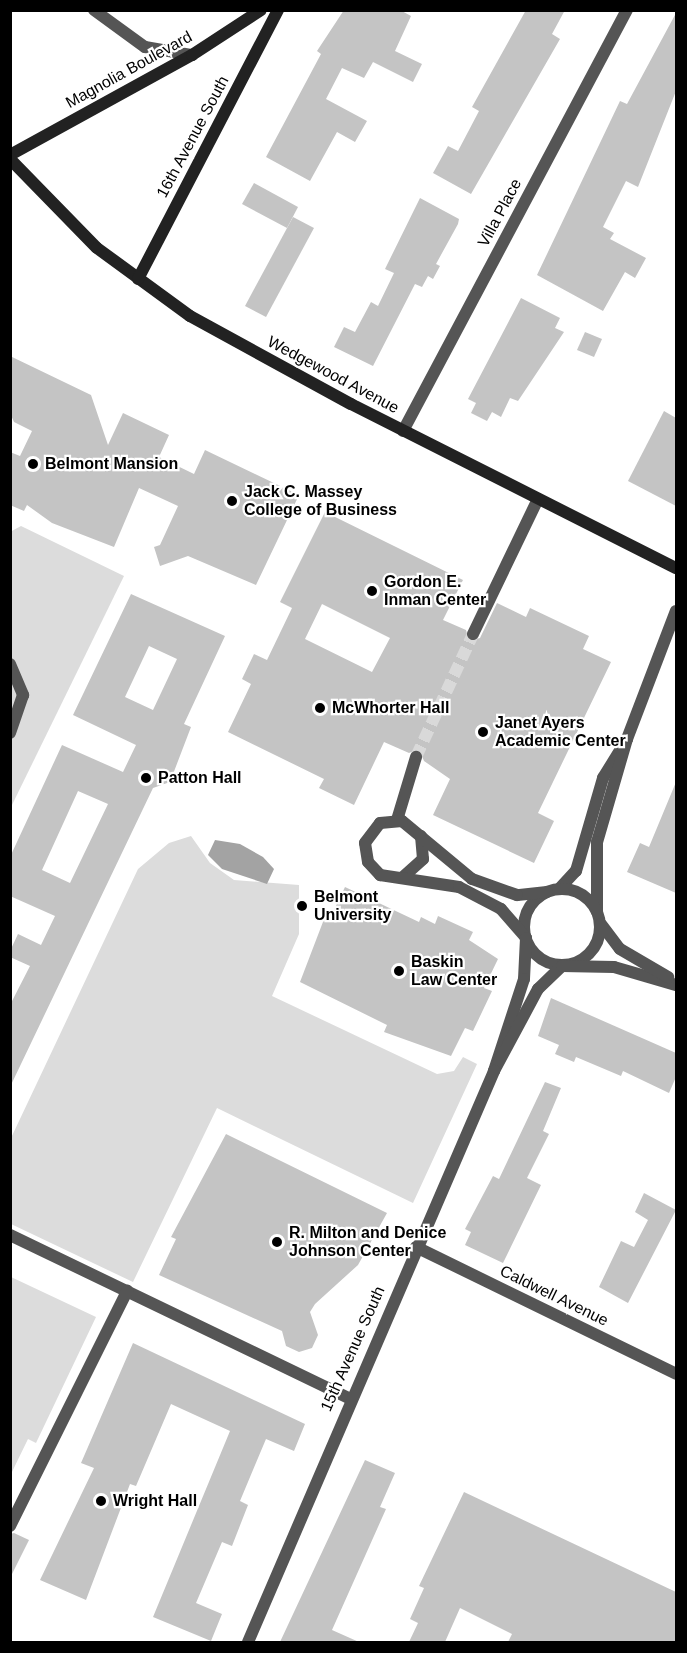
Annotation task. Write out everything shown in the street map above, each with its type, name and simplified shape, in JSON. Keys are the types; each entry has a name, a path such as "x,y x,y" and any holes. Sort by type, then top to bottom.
{"main road":[{"name":"Magnolia Boulevard","path":"10,155 192,55 261,10"},
{"name":"16th Avenue South","path":"138,279 278,10"},
{"name":"Wedgewood Avenue","path":"10,159 62,217 138,279 190,316 403,431 676,568"}],"street":[{"path":"94,10 145,47 192,55"},
{"name":"Villa Place","path":"403,431 627,10"},
{"path":"473,634 538,499"},
{"path":"568,964 592,950 598,916 597,842 627,739 676,611"},
{"path":"10,664 23,695 10,733"},
{"path":"526,938 530,907 576,871 603,778 627,739"},
{"path":"397,820 416,757"},
{"path":"397,820 416,829 452,866 480,882 517,895 553,891 584,896 620,949 676,984 614,967 568,964 540,957 501,909 459,887 393,879 374,871 366,857 367,837 380,823 397,820"},
{"path":"393,879 410,874 420,864 424,846 416,829"},
{"name":"15th Avenue South","path":"494,1071 524,979 526,938"},
{"name":"15th Avenue South","path":"248,1642 349,1398 494,1071 538,989 568,964"},
{"path":"10,1235 349,1398"},
{"name":"Caldwell Avenue","path":"416,1247 676,1374"},
{"path":"10,1526 127,1292"}],"shaded area":[{"path":"21,526 124,576 11,807 10,532"},
{"path":"191,836 210,863 234,880 299,885 299,934 272,996 437,1074 454,1071 463,1057 477,1064 413,1203 217,1108 133,1282 11,1224 11,1138 138,869 169,843"},
{"path":"215,840 240,844 263,857 274,869 267,884 222,869 208,855"},
{"path":"11,1277 96,1317 36,1443 28,1439 11,1474"}],"building":[{"path":"344,10 400,10 411,16 395,51 422,64 413,82 373,62 364,78 342,68 326,99 367,121 355,142 337,132 310,181 266,157 321,54 317,51"},
{"path":"526,10 565,10 552,34 560,39 471,194 433,173 448,146 458,151 479,111 472,107"},
{"path":"676,13 676,91 638,187 626,181 603,227 614,233 610,239 646,258 635,278 625,272 603,311 537,275 620,101 627,104"},
{"path":"254,183 298,207 287,228 242,204"},
{"path":"420,198 459,219 458,224 436,264 440,266 433,279 428,276 422,287 415,284 373,366 334,347 344,327 355,332 371,302 378,306 394,273 385,269"},
{"path":"293,217 314,228 266,317 245,306"},
{"path":"521,298 560,318 555,328 564,332 518,401 510,398 501,417 492,412 487,421 471,413 476,403 468,399"},
{"path":"585,332 602,339 594,357 577,350"},
{"name":"Jack C. Massey College of Business","path":"10,356 91,395 108,445 123,413 169,435 159,457 194,474 205,450 299,495 256,585 188,556 160,566 154,547 160,545 178,506 139,488 114,547 52,523 27,505 24,511 10,505 10,452 20,456 32,431 14,422 10,413"},
{"path":"664,411 676,418 676,506 628,481"},
{"path":"325,512 463,580 443,620 466,630 469,641 480,638 497,603 526,617 530,608 589,636 583,649 611,662 538,813 554,821 534,863 433,815 450,779 424,761 419,749 409,753 384,742 354,805 319,788 324,779 228,732 251,684 242,679 254,654 267,660 292,608 280,602","holes":["322,604 390,638 372,672 305,639"]},
{"path":"131,594 225,636 184,724 191,727 170,782 153,788 10,1087 10,1005 30,966 10,957 10,951 18,934 41,945 55,916 10,896 10,857 62,745 123,772 136,745 73,715","holes":["149,646 177,659 153,710 125,697","78,791 108,804 70,883 42,870"]},
{"path":"676,782 676,893 627,872 640,843 649,847"},
{"name":"Baskin Law Center","path":"345,887 419,922 421,917 435,924 438,916 473,932 469,940 498,959 484,988 492,991 473,1031 465,1028 451,1056 384,1032 387,1025 300,982 326,914 331,916"},
{"path":"551,998 676,1053 676,1077 669,1093 623,1071 621,1076 576,1057 574,1062 555,1054 559,1045 538,1036"},
{"path":"545,1082 561,1088 543,1131 549,1134 527,1178 541,1185 503,1263 465,1245 471,1232 465,1229 493,1176 499,1179"},
{"name":"R. Milton and Denice Johnson Center","path":"226,1134 387,1213 358,1265 315,1304 310,1312 318,1335 312,1348 299,1352 286,1346 282,1331 159,1275 176,1239 171,1237"},
{"path":"644,1193 676,1210 628,1303 599,1287 621,1241 634,1247 648,1220 635,1212"},
{"path":"133,1343 305,1424 294,1451 266,1439 240,1501 248,1505 232,1546 222,1542 196,1603 222,1614 211,1641 153,1617 230,1431 171,1404 136,1486 130,1484 86,1600 40,1580 94,1468 81,1463"},
{"path":"365,1460 395,1473 380,1507 386,1509 332,1630 359,1642 280,1642"},
{"path":"464,1492 676,1592 676,1642 508,1642 512,1634 460,1608 445,1642 409,1642 418,1623 410,1619 424,1588 419,1586"},
{"path":"14,1533 29,1540 10,1578 10,1534"}],"tunnel":[{"path":"416,757 473,634"}],"place":[{"name":"Belmont Mansion","path":"33,464"},
{"name":"Jack C. Massey College of Business","path":"232,501"},
{"name":"Gordon E. Inman Center","path":"372,591"},
{"name":"McWhorter Hall","path":"320,708"},
{"name":"Janet Ayers Academic Center","path":"483,732"},
{"name":"Patton Hall","path":"146,778"},
{"name":"Belmont University","path":"302,906"},
{"name":"Baskin Law Center","path":"399,971"},
{"name":"R. Milton and Denice Johnson Center","path":"277,1242"},
{"name":"Wright Hall","path":"101,1501"}]}
